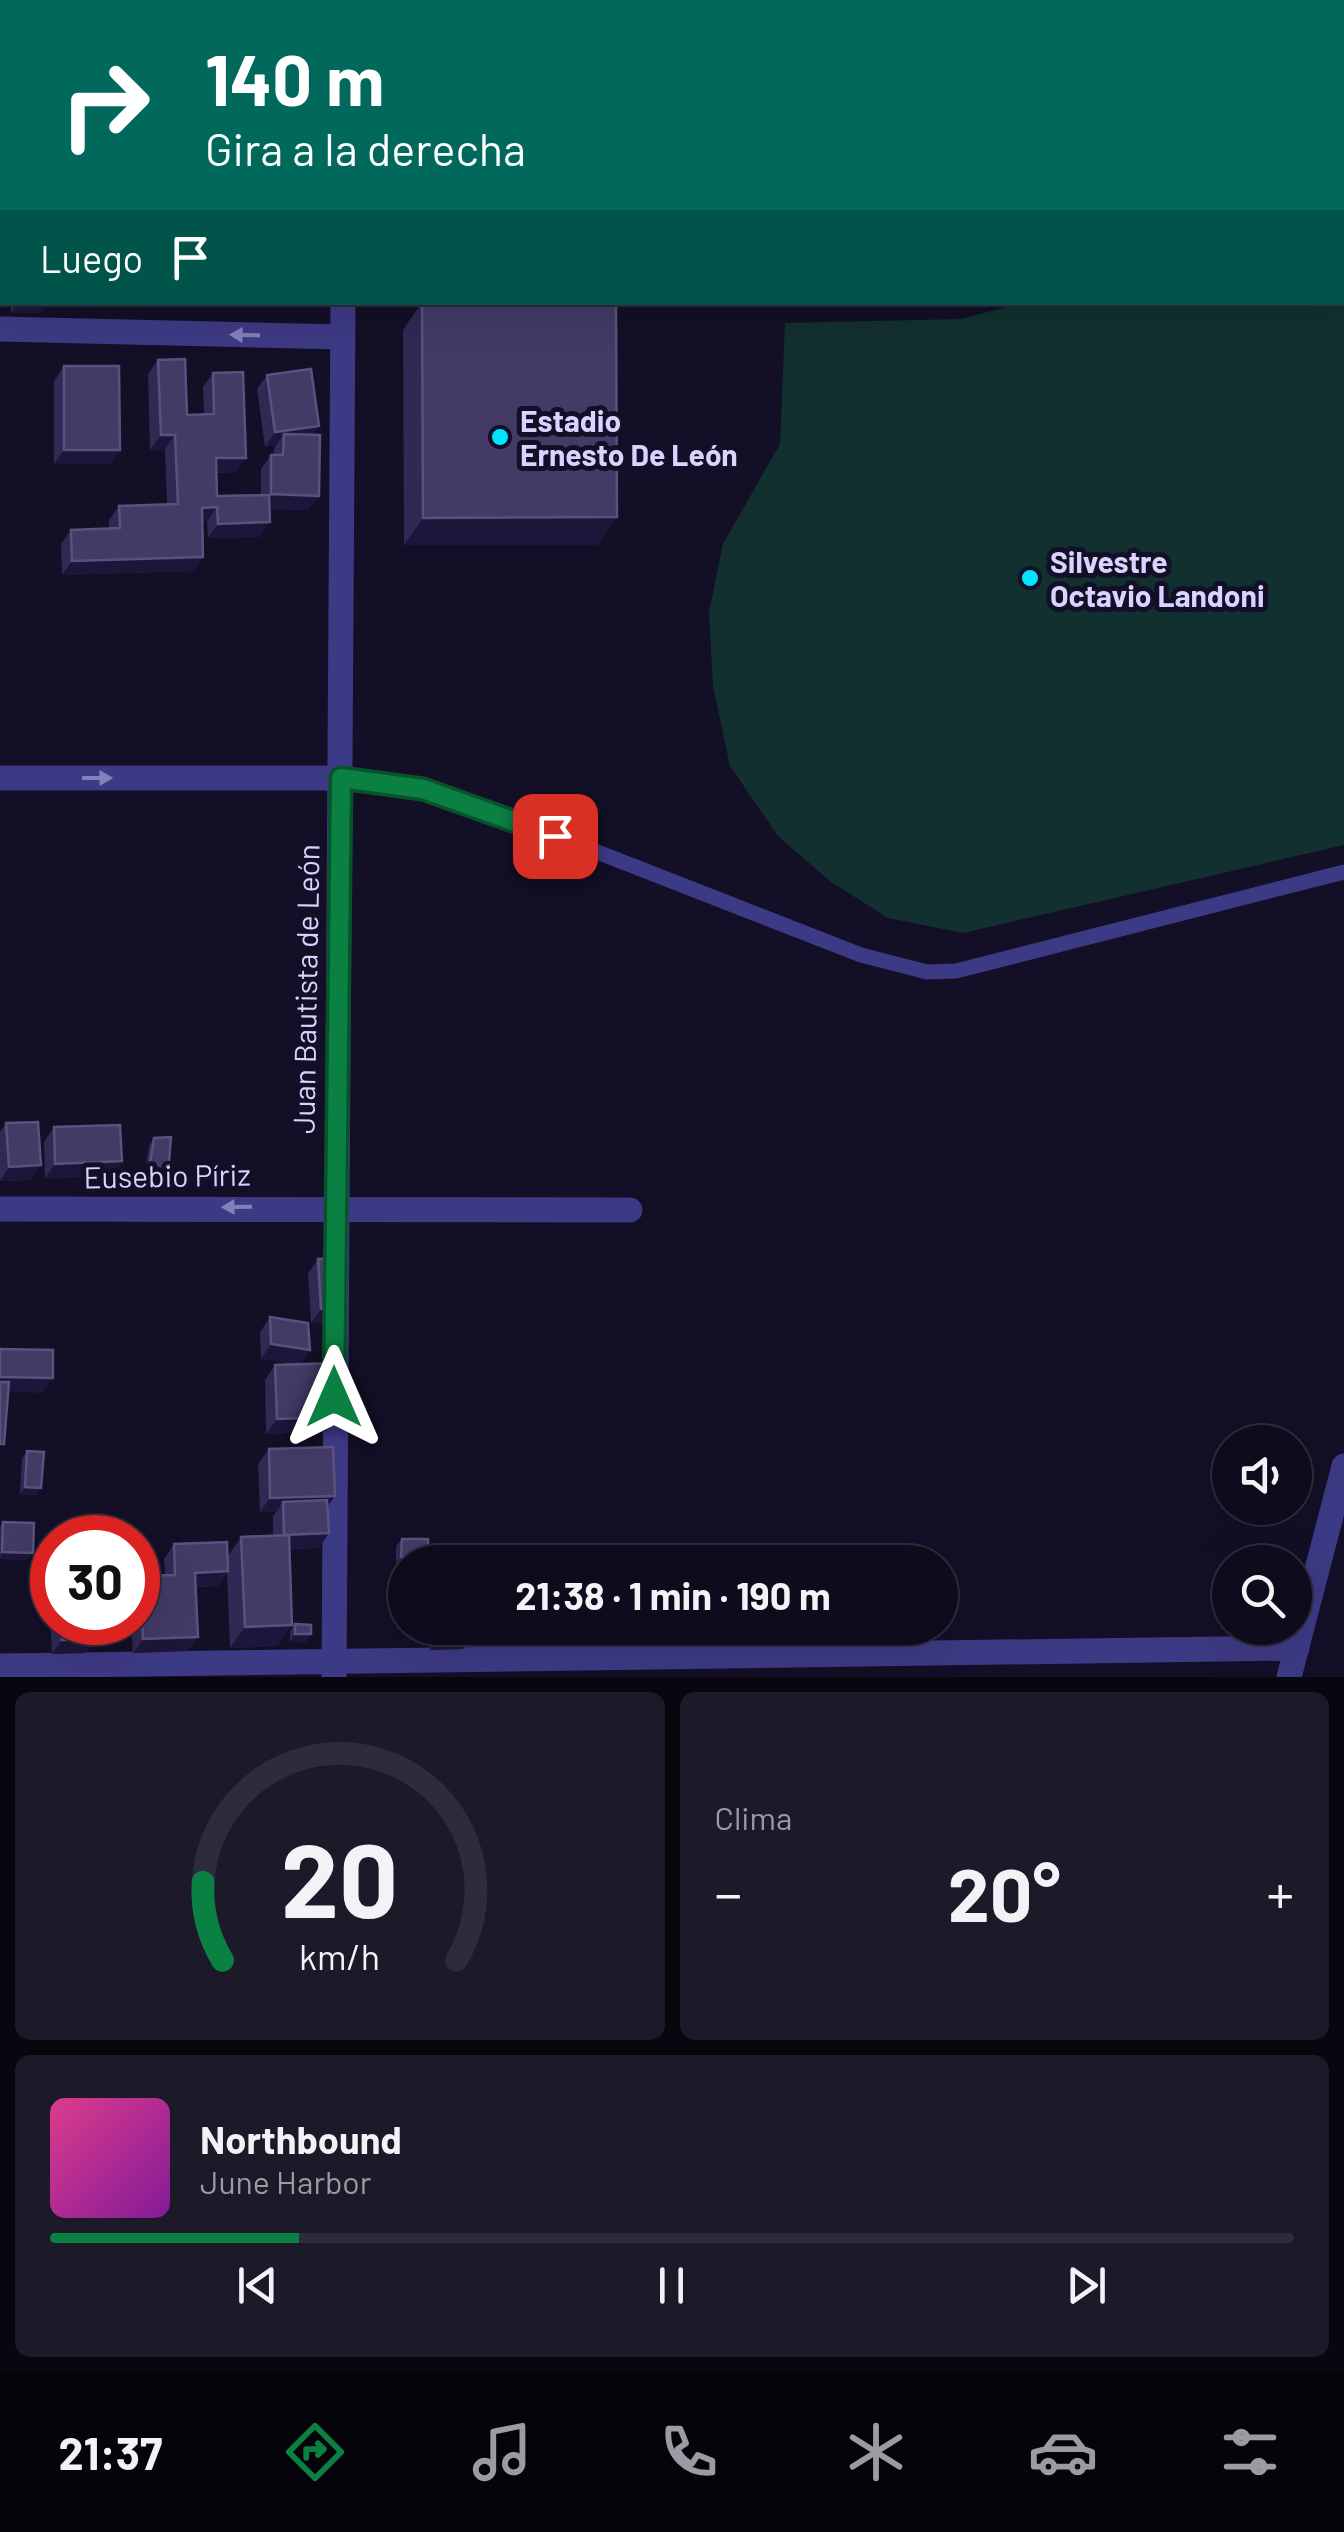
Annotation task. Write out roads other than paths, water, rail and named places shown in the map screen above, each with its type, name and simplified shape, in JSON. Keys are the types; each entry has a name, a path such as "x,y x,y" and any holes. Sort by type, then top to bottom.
{"street":[{"name":"Juan Bautista de León","path":"334,1671 334,1206 343,305"},
{"path":"0,329 342,338"},
{"path":"0,778 341,778"},
{"name":"Eusebio Píriz","path":"0,1209 334,1206 630,1210"},
{"path":"1290,1677 1344,1466"},
{"path":"0,1666 334,1671 793,1668 1297,1648"}],"lane":[{"path":"341,778 423,789 476,805 861,955 927,972 956,970 1344,872"}],"place":[{"name":"Estadio Ernesto De León","path":"500,437"},
{"name":"Silvestre Octavio Landoni","path":"1030,578"}]}
